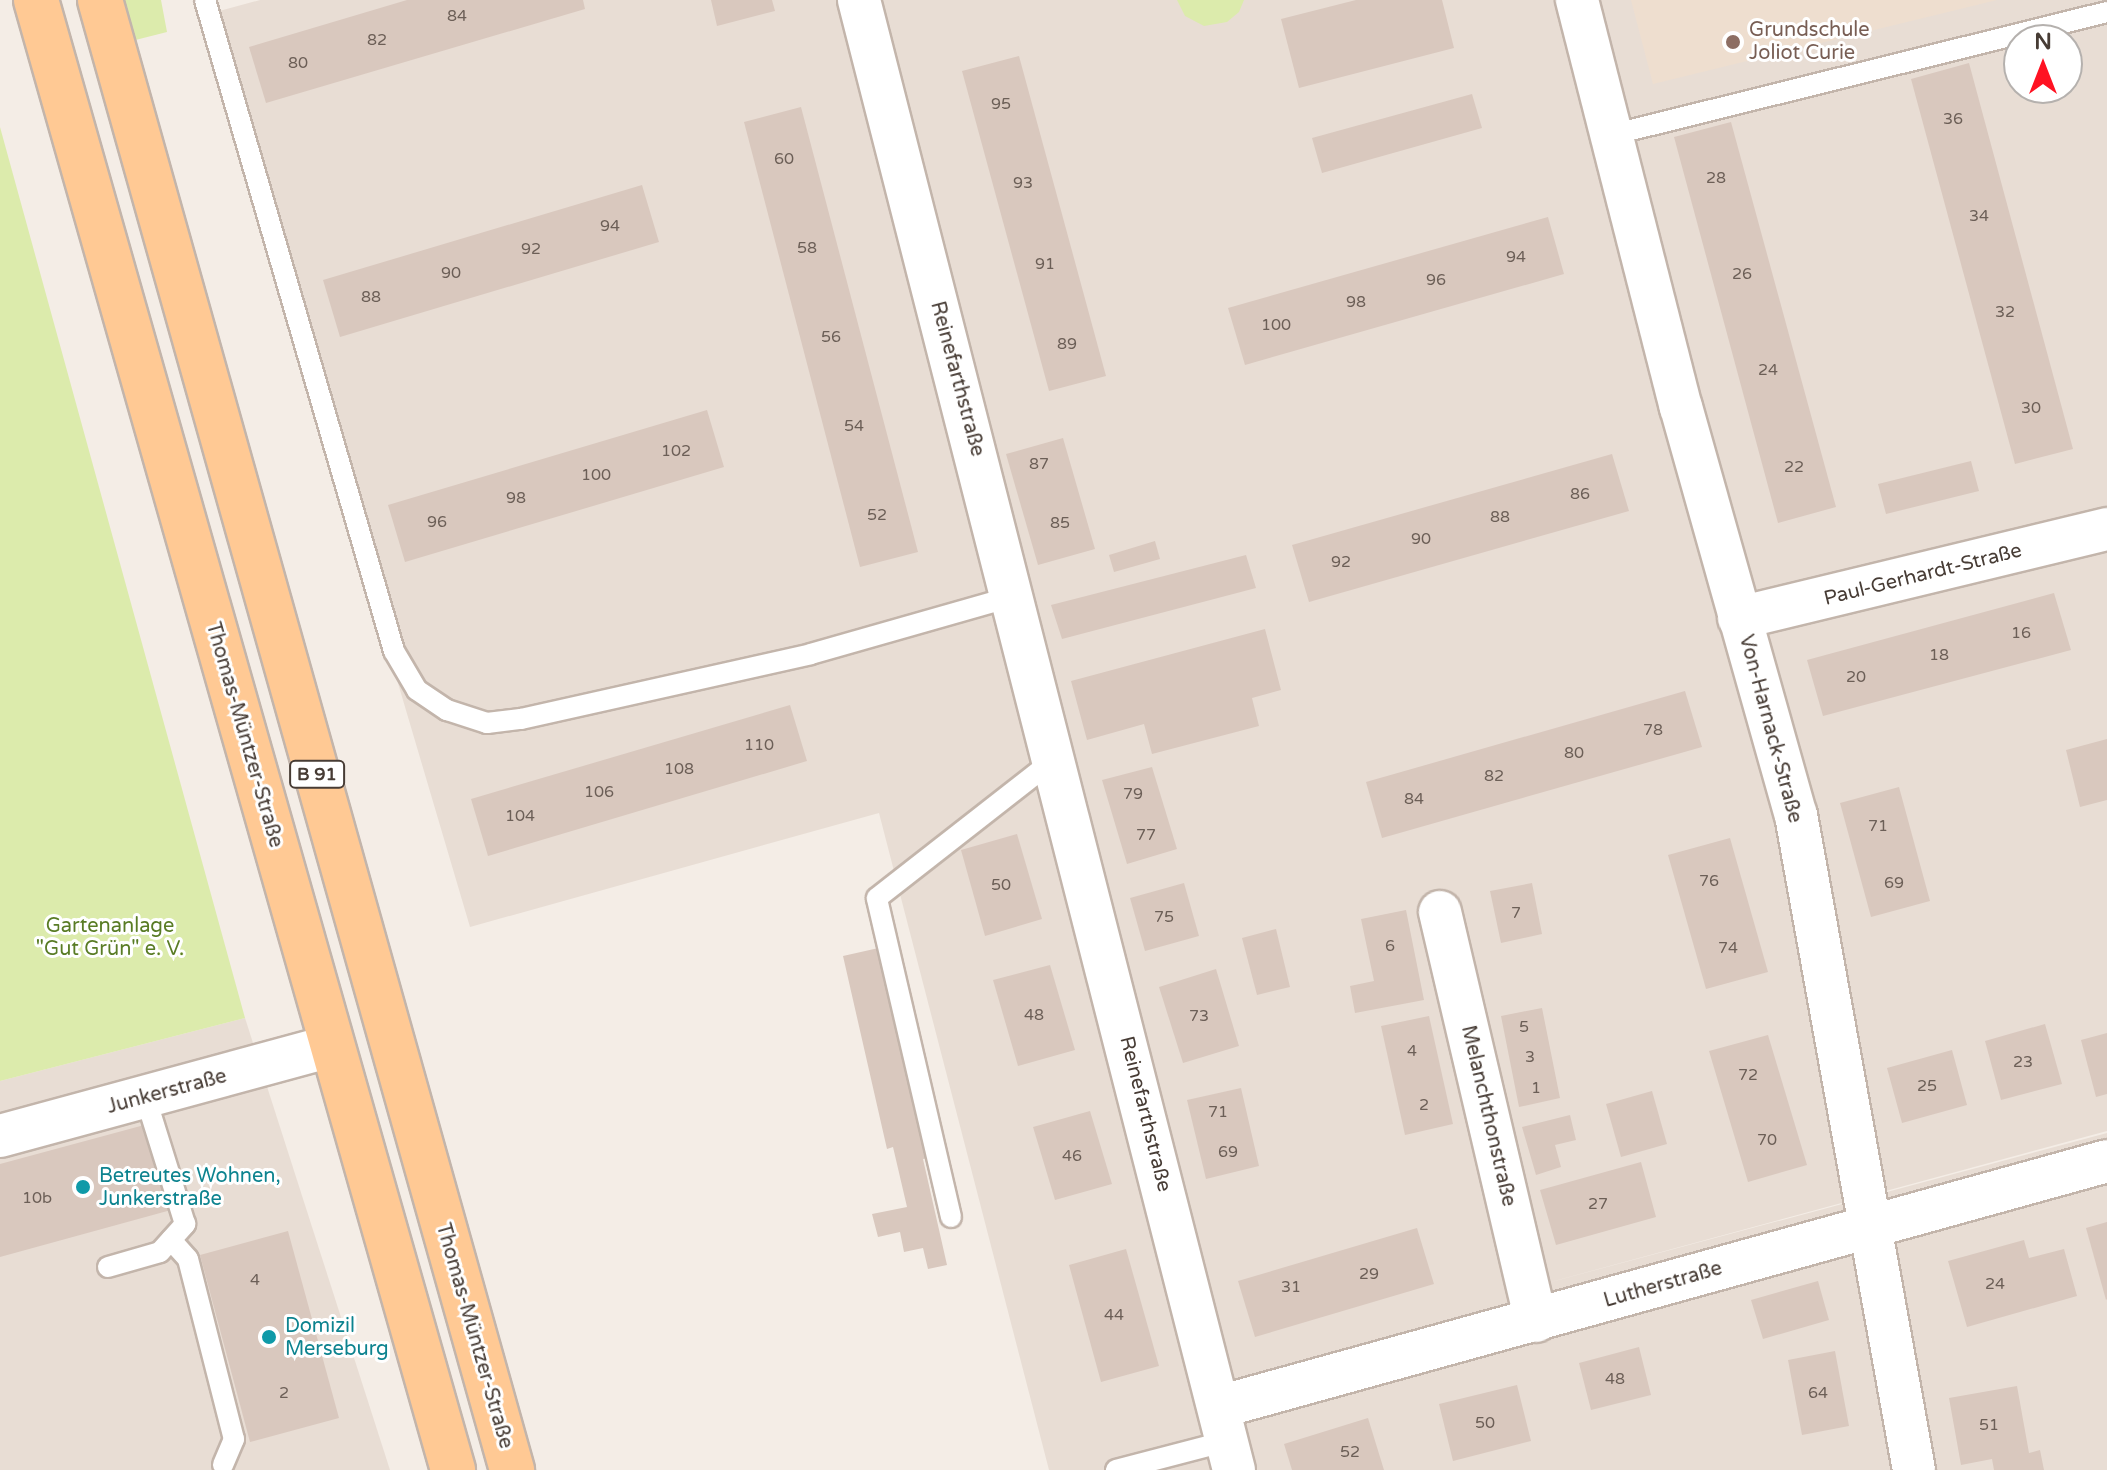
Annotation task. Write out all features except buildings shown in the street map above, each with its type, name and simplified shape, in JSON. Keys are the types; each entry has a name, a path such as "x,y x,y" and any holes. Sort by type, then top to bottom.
{"main road":[{"name":"Thomas-Müntzer-Straße","path":"36,0 453,1470"},
{"name":"Thomas-Müntzer-Straße","path":"100,0 512,1470"}],"street":[{"name":"Reinefarthstraße","path":"859,0 1014,596 1227,1439"},
{"name":"Von-Harnack-Straße","path":"1577,0 1739,618 1796,815 1914,1470"},
{"name":"Paul-Gerhardt-Straße","path":"1739,618 2107,529"},
{"name":"Melanchthonstraße","path":"1440,912 1536,1321"},
{"name":"Junkerstraße","path":"0,1136 146,1099 332,1046"},
{"name":"Lutherstraße","path":"1227,1439 1536,1321 2107,1161"}],"lane":[{"path":"205,0 394,651 417,690 447,710 487,723 521,719 811,654 1014,596"},
{"path":"1611,135 2107,12"},
{"path":"951,1217 877,898 1055,759"},
{"path":"108,1267 160,1252 185,1224 146,1099"},
{"path":"171,1240 188,1259 234,1439 223,1465"},
{"path":"1116,1470 1227,1439"}],"shaded area":[{"path":"260,0 2107,0 2107,1131 1521,1290 2107,1133 2107,1470 1049,1470 879,813 470,927 201,16"},
{"name":"Grundschule Joliot Curie","path":"1631,0 1997,0 1653,84"},
{"path":"245,1018 390,1470 0,1470 0,1081"}],"green space":[{"path":"79,0 161,0 167,32 96,50"},
{"path":"1177,0 1244,0 1239,12 1227,22 1204,26 1185,16"},
{"name":"Gartenanlage \"Gut Grün\" e. V.","path":"0,127 245,1018 0,1081"}],"place":[{"name":"Grundschule Joliot Curie","path":"1733,42"},
{"name":"Betreutes Wohnen, Junkerstraße","path":"83,1187"},
{"name":"Domizil Merseburg","path":"269,1337"}]}
